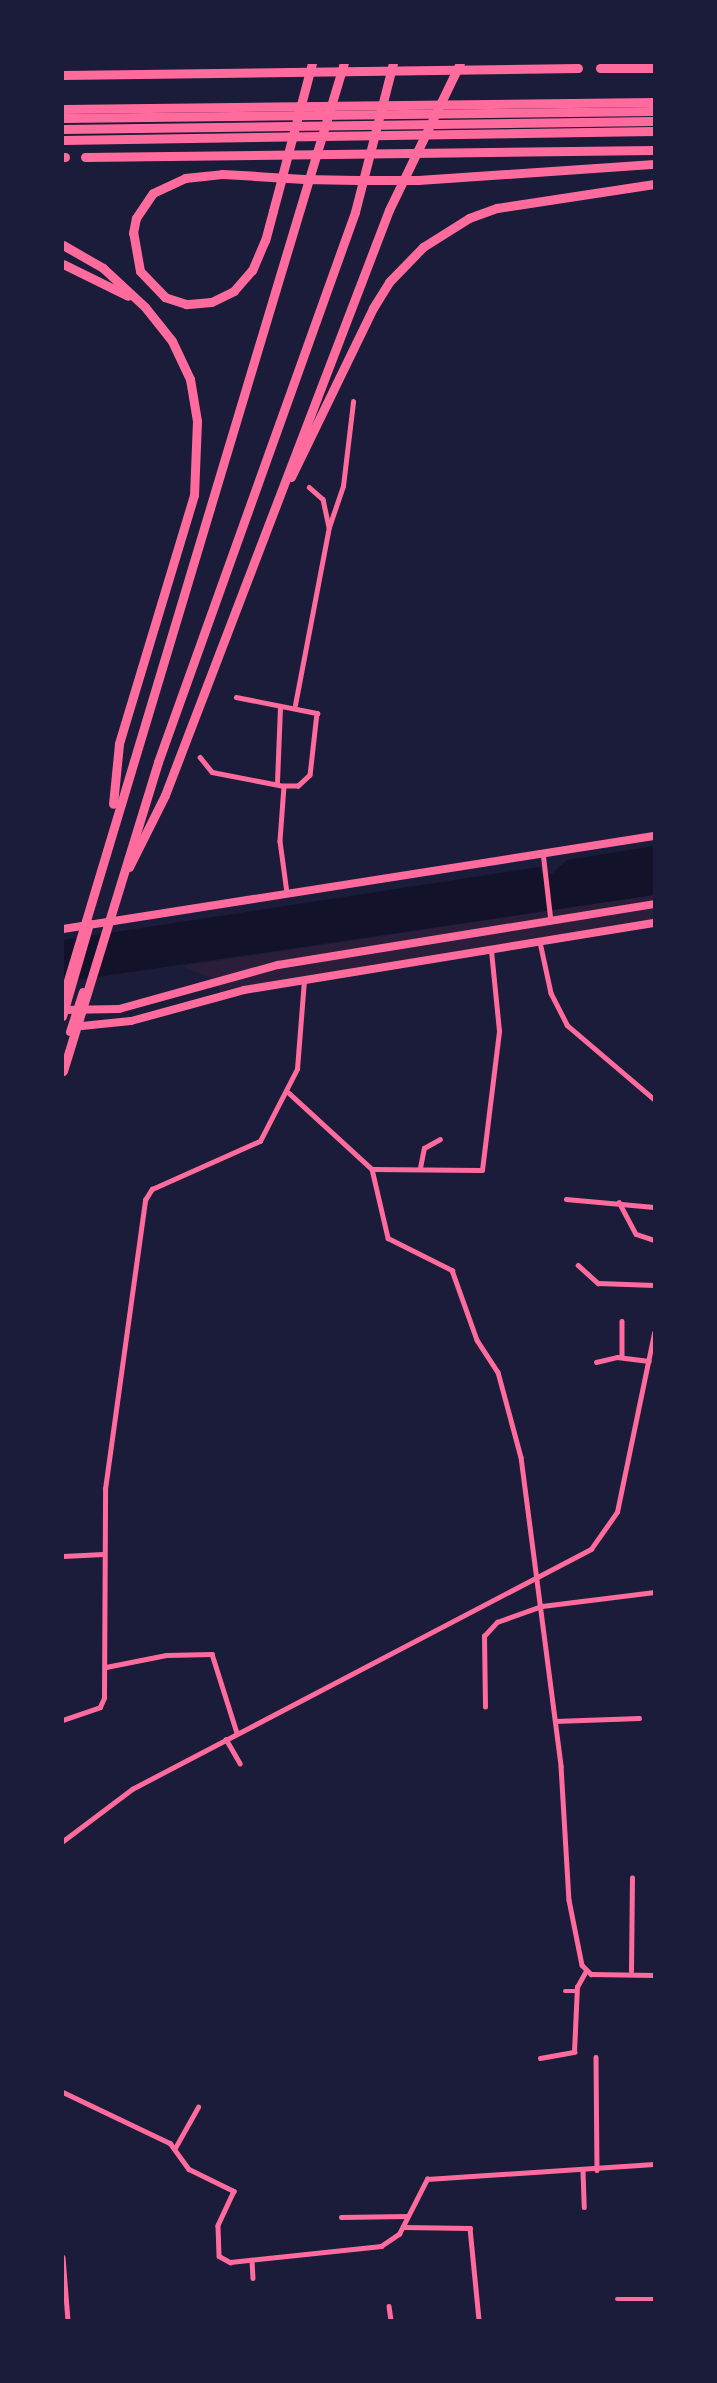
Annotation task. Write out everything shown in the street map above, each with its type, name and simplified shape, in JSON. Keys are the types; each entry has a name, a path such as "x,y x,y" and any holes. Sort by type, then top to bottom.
{"highway":[{"path":"312,63 273,211 252,270 223,298 199,304 175,301 155,290 140,271 133,246 136,218 153,193 184,178 418,180 654,164"},
{"path":"66,997 112,825 344,63"},
{"path":"63,1071 116,895 355,212 393,63"},
{"path":"116,895 165,795 388,210 460,63"},
{"path":"63,75 578,68"},
{"path":"600,68 654,68"},
{"path":"63,110 654,102"},
{"path":"63,118 654,111"},
{"path":"63,129 654,121"},
{"path":"63,140 654,131"},
{"path":"85,157 654,150"},
{"path":"256,553 353,345 406,262 445,231 497,208 654,184"},
{"path":"63,245 103,268 146,307 172,341 190,380 198,457 191,505 119,744 112,825"},
{"path":"63,264 146,307"}],"main road":[{"path":"63,929 654,836"},
{"path":"90,924 66,997 64,1012 119,1009 278,965 551,917 654,904"},
{"path":"63,1056 104,923"},
{"path":"72,1027 131,1021 221,995 654,923"},
{"path":"217,981 221,995"}],"street":[{"path":"295,705 329,527 343,486 353,402"},
{"path":"309,487 323,499 329,527"},
{"path":"200,757 212,772 277,782 284,786 305,783 313,767 317,713 295,705 280,708 236,697"},
{"path":"277,782 280,708"},
{"path":"284,786 280,841 288,895"},
{"path":"543,852 551,917"},
{"path":"540,942 551,993 567,1025 654,1099"},
{"path":"372,1168 420,1168 475,1173 483,1167 499,1031 491,951"},
{"path":"64,1717 100,1707 106,1667 103,1554 113,1407 145,1200 152,1189 252,1147 289,1093 300,1050 304,981"},
{"path":"289,1093 372,1168 384,1231 395,1244 452,1270 477,1340 498,1372 521,1457 555,1721 568,1900 586,1971 577,1991 574,2052 540,2058"},
{"path":"420,1168 424,1148 440,1139"},
{"path":"566,1199 619,1202 654,1207"},
{"path":"619,1202 636,1234 654,1240"},
{"path":"578,1265 598,1283 654,1285"},
{"path":"622,1321 622,1358"},
{"path":"63,1841 132,1789 536,1581 591,1549 617,1512 654,1333"},
{"path":"596,1362 622,1358 649,1362"},
{"path":"63,1556 103,1554"},
{"path":"485,1707 487,1629 542,1606 654,1592"},
{"path":"106,1667 166,1655 212,1654 237,1733"},
{"path":"555,1721 639,1718"},
{"path":"226,1739 240,1763"},
{"path":"631,1971 632,1878"},
{"path":"586,1971 631,1971 654,1975"},
{"path":"565,1991 577,1991"},
{"path":"596,2056 597,2170"},
{"path":"63,2091 175,2148 189,2169 234,2191 218,2226 221,2259 252,2260 381,2246 403,2227 427,2179 584,2171 654,2164"},
{"path":"175,2148 198,2107"},
{"path":"584,2171 584,2207"},
{"path":"341,2217 407,2216"},
{"path":"403,2227 470,2228 479,2320"},
{"path":"63,2257 68,2320"},
{"path":"252,2260 253,2278"},
{"path":"617,2299 654,2299"},
{"path":"389,2306 391,2320"}],"shaded area":[{"path":"654,846 654,895 63,982 63,940 540,867 542,875 552,874 567,860"},
{"path":"654,895 654,923 221,995 217,981 182,966"}]}
